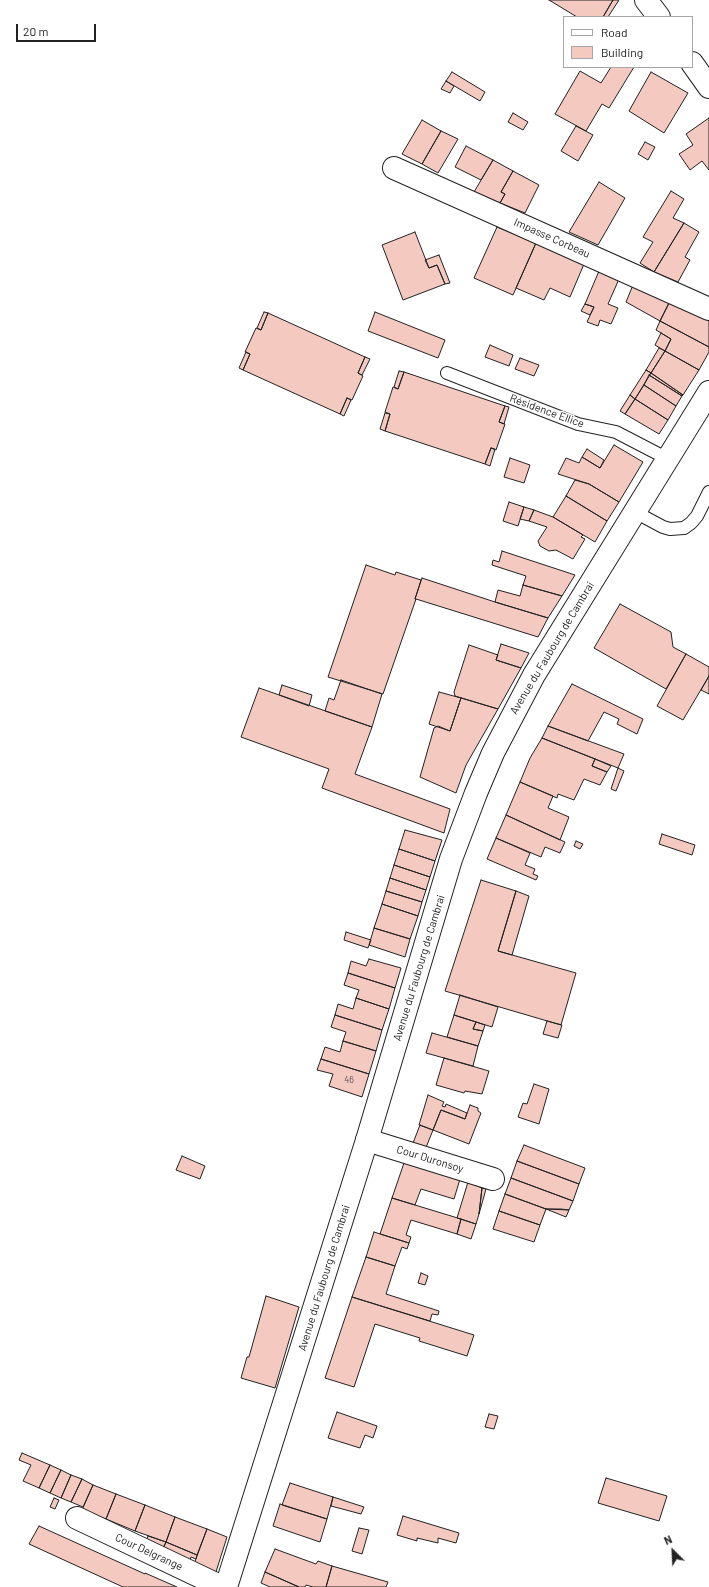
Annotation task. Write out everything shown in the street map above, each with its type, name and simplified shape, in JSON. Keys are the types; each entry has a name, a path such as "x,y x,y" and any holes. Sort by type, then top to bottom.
{"street":[{"path":"646,0 658,16"},
{"path":"693,64 709,87"},
{"name":"Impasse Corbeau","path":"394,168 709,309"},
{"name":"Avenue du Faubourg de Cambrai","path":"226,1587 367,1140 452,859 484,774 493,753 527,688 709,392"},
{"name":"Cour Duronsoy","path":"367,1140 493,1179"},
{"name":"Cour Delgrange","path":"77,1518 222,1587"}],"lane":[{"name":"Résidence Ellice","path":"447,373 578,424 616,432 668,459"},
{"path":"635,512 662,527 670,529 684,528 697,516 709,492"}],"building":[{"path":"549,0 613,0 604,16 575,16"},
{"path":"613,0 619,0 609,16 604,16"},
{"path":"610,68 633,68 609,108 602,104 586,131 555,114 580,71 601,83"},
{"path":"452,72 485,92 480,101 446,81"},
{"path":"651,72 688,93 664,133 629,111"},
{"path":"446,81 454,86 450,93 441,89"},
{"path":"513,113 528,122 523,130 508,122"},
{"path":"709,118 709,170 702,161 690,170 679,154 693,145 686,134"},
{"path":"422,120 441,131 422,164 402,154"},
{"path":"576,126 593,135 578,161 561,151"},
{"path":"441,131 458,139 438,173 422,164"},
{"path":"645,142 655,147 648,160 638,154"},
{"path":"466,146 493,160 481,180 455,167"},
{"path":"493,160 513,171 501,192 505,194 500,203 474,192"},
{"path":"513,171 539,185 525,213 500,203 505,194 501,192"},
{"path":"599,182 625,198 598,245 569,232"},
{"path":"671,191 684,199 673,218 684,223 654,272 640,263 653,242 643,237"},
{"path":"684,223 699,232 685,257 690,260 678,282 654,272"},
{"path":"497,227 536,243 513,295 474,278"},
{"path":"415,232 429,268 437,265 445,284 403,300 382,245"},
{"path":"536,243 584,264 570,297 550,288 544,300 516,288"},
{"path":"439,255 450,283 445,284 437,265 429,268 425,260"},
{"path":"599,271 619,279 608,304 618,308 611,324 600,320 598,326 587,322 594,307 585,304"},
{"path":"633,285 670,301 660,321 626,302"},
{"path":"670,301 709,321 709,347 660,321"},
{"path":"585,304 594,307 590,315 581,311"},
{"path":"264,312 268,313 261,330 257,328"},
{"path":"375,312 445,340 438,358 368,331"},
{"path":"268,313 365,357 358,373 363,376 352,400 347,398 340,414 243,370 250,354 245,352 256,328 261,330"},
{"path":"660,321 709,347 709,352 699,370 665,351 671,339 656,330"},
{"path":"661,333 671,339 665,351 655,345"},
{"path":"490,345 513,355 509,366 485,357"},
{"path":"659,348 665,351 651,373 646,370"},
{"path":"665,351 699,370 683,395 651,373"},
{"path":"246,352 250,354 243,370 239,368"},
{"path":"365,357 370,359 362,375 358,373"},
{"path":"520,358 539,365 534,376 515,369"},
{"path":"646,370 651,373 635,399 630,395"},
{"path":"399,371 404,372 398,389 394,387"},
{"path":"404,372 505,406 499,422 505,424 496,450 491,448 485,464 385,431 390,414 385,412 393,387 398,389"},
{"path":"651,373 683,395 682,396 649,375"},
{"path":"649,375 682,396 676,406 644,385"},
{"path":"644,385 676,406 668,420 635,399"},
{"path":"630,395 635,399 625,414 620,411"},
{"path":"347,398 351,400 344,416 340,414"},
{"path":"635,399 668,420 659,434 625,414"},
{"path":"505,406 509,407 504,424 499,422"},
{"path":"385,413 390,414 385,431 380,429"},
{"path":"614,445 643,462 619,502 589,484 558,474 566,458 579,463 582,457 600,468"},
{"path":"491,448 495,449 490,466 485,464"},
{"path":"587,449 604,460 600,468 582,457"},
{"path":"510,458 530,465 524,483 504,477"},
{"path":"575,480 589,484 619,502 607,521 566,496"},
{"path":"566,496 607,521 595,542 553,517"},
{"path":"509,502 524,507 518,526 503,521"},
{"path":"524,507 534,510 529,521 520,519"},
{"path":"534,510 553,517 583,535 581,537 585,539 573,559 556,550 549,551 540,546 538,541 547,527 529,521"},
{"path":"502,551 575,575 562,596 523,585 526,576 492,565 493,560 499,562"},
{"path":"366,565 395,575 396,572 421,580 416,599 383,694 328,677"},
{"path":"422,578 548,618 538,637 415,599"},
{"path":"523,585 562,596 548,618 495,602 498,590 520,596"},
{"path":"620,604 671,632 673,647 686,654 666,689 594,648"},
{"path":"501,644 529,653 521,668 496,660"},
{"path":"469,645 498,655 496,660 521,668 498,709 455,696 454,692"},
{"path":"686,654 709,667 709,676 683,720 657,706"},
{"path":"709,676 709,694 701,690"},
{"path":"341,680 382,694 372,727 325,711 329,698 334,700"},
{"path":"572,684 643,719 637,734 617,724 619,719 604,712 588,741 548,726"},
{"path":"282,685 312,695 309,706 279,695"},
{"path":"259,688 372,727 355,774 450,809 444,833 322,788 329,769 241,737"},
{"path":"439,692 461,698 450,731 429,724"},
{"path":"461,698 498,709 466,765 456,793 420,777 434,728 438,726 450,731"},
{"path":"548,726 624,754 618,768 542,738"},
{"path":"542,738 595,759 592,766 607,772 600,785 584,779 574,800 558,794 557,798 520,782 530,758"},
{"path":"595,759 611,766 607,772 592,766"},
{"path":"618,768 624,771 616,791 611,789"},
{"path":"520,782 553,796 548,808 569,817 560,840 506,815"},
{"path":"506,815 565,842 560,853 545,847 541,857 496,838"},
{"path":"405,830 442,840 435,861 399,849"},
{"path":"662,834 695,845 692,855 659,844"},
{"path":"496,838 530,853 525,865 535,869 533,874 538,876 536,880 487,859"},
{"path":"576,841 583,844 580,849 574,846"},
{"path":"399,849 435,861 430,877 394,865"},
{"path":"394,865 430,877 426,890 390,878"},
{"path":"390,878 426,890 422,902 386,891"},
{"path":"481,880 516,891 498,951 576,973 561,1025 445,991"},
{"path":"386,891 422,902 418,916 382,904"},
{"path":"516,891 529,896 512,955 498,951"},
{"path":"382,904 418,916 410,939 374,928"},
{"path":"374,928 410,939 405,957 369,945"},
{"path":"346,932 371,940 368,948 344,940"},
{"path":"369,959 401,968 395,988 348,973 351,961 366,966"},
{"path":"348,973 395,988 389,1009 356,998 359,990 344,985"},
{"path":"460,995 498,1007 492,1027 454,1015"},
{"path":"356,998 389,1009 382,1030 335,1015 338,1004 353,1009"},
{"path":"335,1015 382,1030 376,1051 343,1041 346,1032 331,1027"},
{"path":"454,1015 476,1022 473,1029 483,1031 478,1046 447,1037"},
{"path":"547,1021 562,1025 558,1038 543,1034"},
{"path":"476,1022 485,1025 483,1031 473,1029"},
{"path":"432,1033 478,1046 473,1066 426,1053"},
{"path":"343,1041 376,1051 369,1074 321,1059 325,1047 340,1052"},
{"path":"444,1058 489,1071 482,1094 465,1091 464,1093 436,1085"},
{"path":"321,1059 369,1074 362,1097 329,1086 333,1074 317,1070"},
{"path":"534,1084 549,1089 539,1124 518,1117 523,1103 527,1104"},
{"path":"428,1095 444,1102 442,1106 445,1107 446,1104 467,1113 465,1119 441,1110 433,1130 419,1125"},
{"path":"470,1105 478,1108 478,1111 481,1113 469,1144 433,1130 441,1110 465,1119"},
{"path":"420,1125 433,1130 425,1150 410,1145 411,1142 413,1143"},
{"path":"524,1145 585,1168 579,1184 517,1161"},
{"path":"182,1156 205,1166 200,1179 176,1170"},
{"path":"405,1160 460,1179 454,1199 421,1189 415,1205 392,1198"},
{"path":"517,1161 579,1184 573,1201 511,1178"},
{"path":"511,1178 573,1201 569,1210 546,1209 505,1194"},
{"path":"468,1182 482,1188 479,1214 476,1224 457,1218"},
{"path":"482,1188 486,1189 479,1214"},
{"path":"505,1194 546,1209 540,1225 499,1211"},
{"path":"392,1198 461,1219 457,1234 411,1220 406,1235 411,1237 409,1243 380,1234"},
{"path":"546,1209 561,1209 569,1210 566,1217"},
{"path":"499,1211 540,1225 534,1242 493,1229"},
{"path":"461,1219 476,1224 471,1239 457,1234"},
{"path":"374,1232 409,1243 407,1249 402,1247 395,1266 366,1257"},
{"path":"366,1257 395,1266 386,1294 439,1311 438,1315 432,1314 430,1321 352,1297"},
{"path":"421,1273 428,1276 425,1285 418,1283"},
{"path":"266,1296 299,1307 275,1388 241,1378 247,1357 249,1357"},
{"path":"352,1297 474,1335 467,1356 419,1341 420,1338 375,1324 354,1387 325,1378"},
{"path":"337,1412 377,1426 373,1438 365,1435 360,1448 328,1438"},
{"path":"489,1414 498,1416 494,1429 485,1427"},
{"path":"22,1453 50,1465 39,1488 23,1481 31,1465 19,1460"},
{"path":"50,1465 61,1470 50,1493 39,1488"},
{"path":"61,1470 71,1475 61,1498 50,1493"},
{"path":"71,1475 82,1479 71,1502 61,1498"},
{"path":"606,1478 667,1496 659,1521 598,1503"},
{"path":"82,1479 93,1485 83,1507 71,1502"},
{"path":"290,1483 333,1497 327,1519 282,1505"},
{"path":"93,1485 116,1494 106,1519 82,1510"},
{"path":"116,1494 145,1505 135,1531 106,1519"},
{"path":"333,1497 364,1507 361,1514 331,1506"},
{"path":"54,1498 59,1500 55,1509 50,1507"},
{"path":"280,1504 327,1519 320,1542 273,1526"},
{"path":"145,1505 175,1517 166,1542 135,1531"},
{"path":"403,1516 459,1533 456,1543 438,1538 438,1543 417,1538 417,1541 397,1535"},
{"path":"175,1517 207,1529 197,1555 166,1542"},
{"path":"39,1526 177,1587 123,1587 29,1544"},
{"path":"359,1528 369,1530 362,1554 352,1551"},
{"path":"207,1529 227,1537 215,1575 194,1564"},
{"path":"148,1536 166,1542 163,1548 146,1541"},
{"path":"166,1542 197,1555 196,1559 191,1557 190,1560 163,1549"},
{"path":"275,1549 316,1564 318,1561 332,1566 326,1587 313,1587 306,1585 305,1587 299,1587 265,1572"},
{"path":"332,1566 388,1582 386,1587 326,1587"},
{"path":"265,1572 299,1587 270,1587 261,1583"}]}
